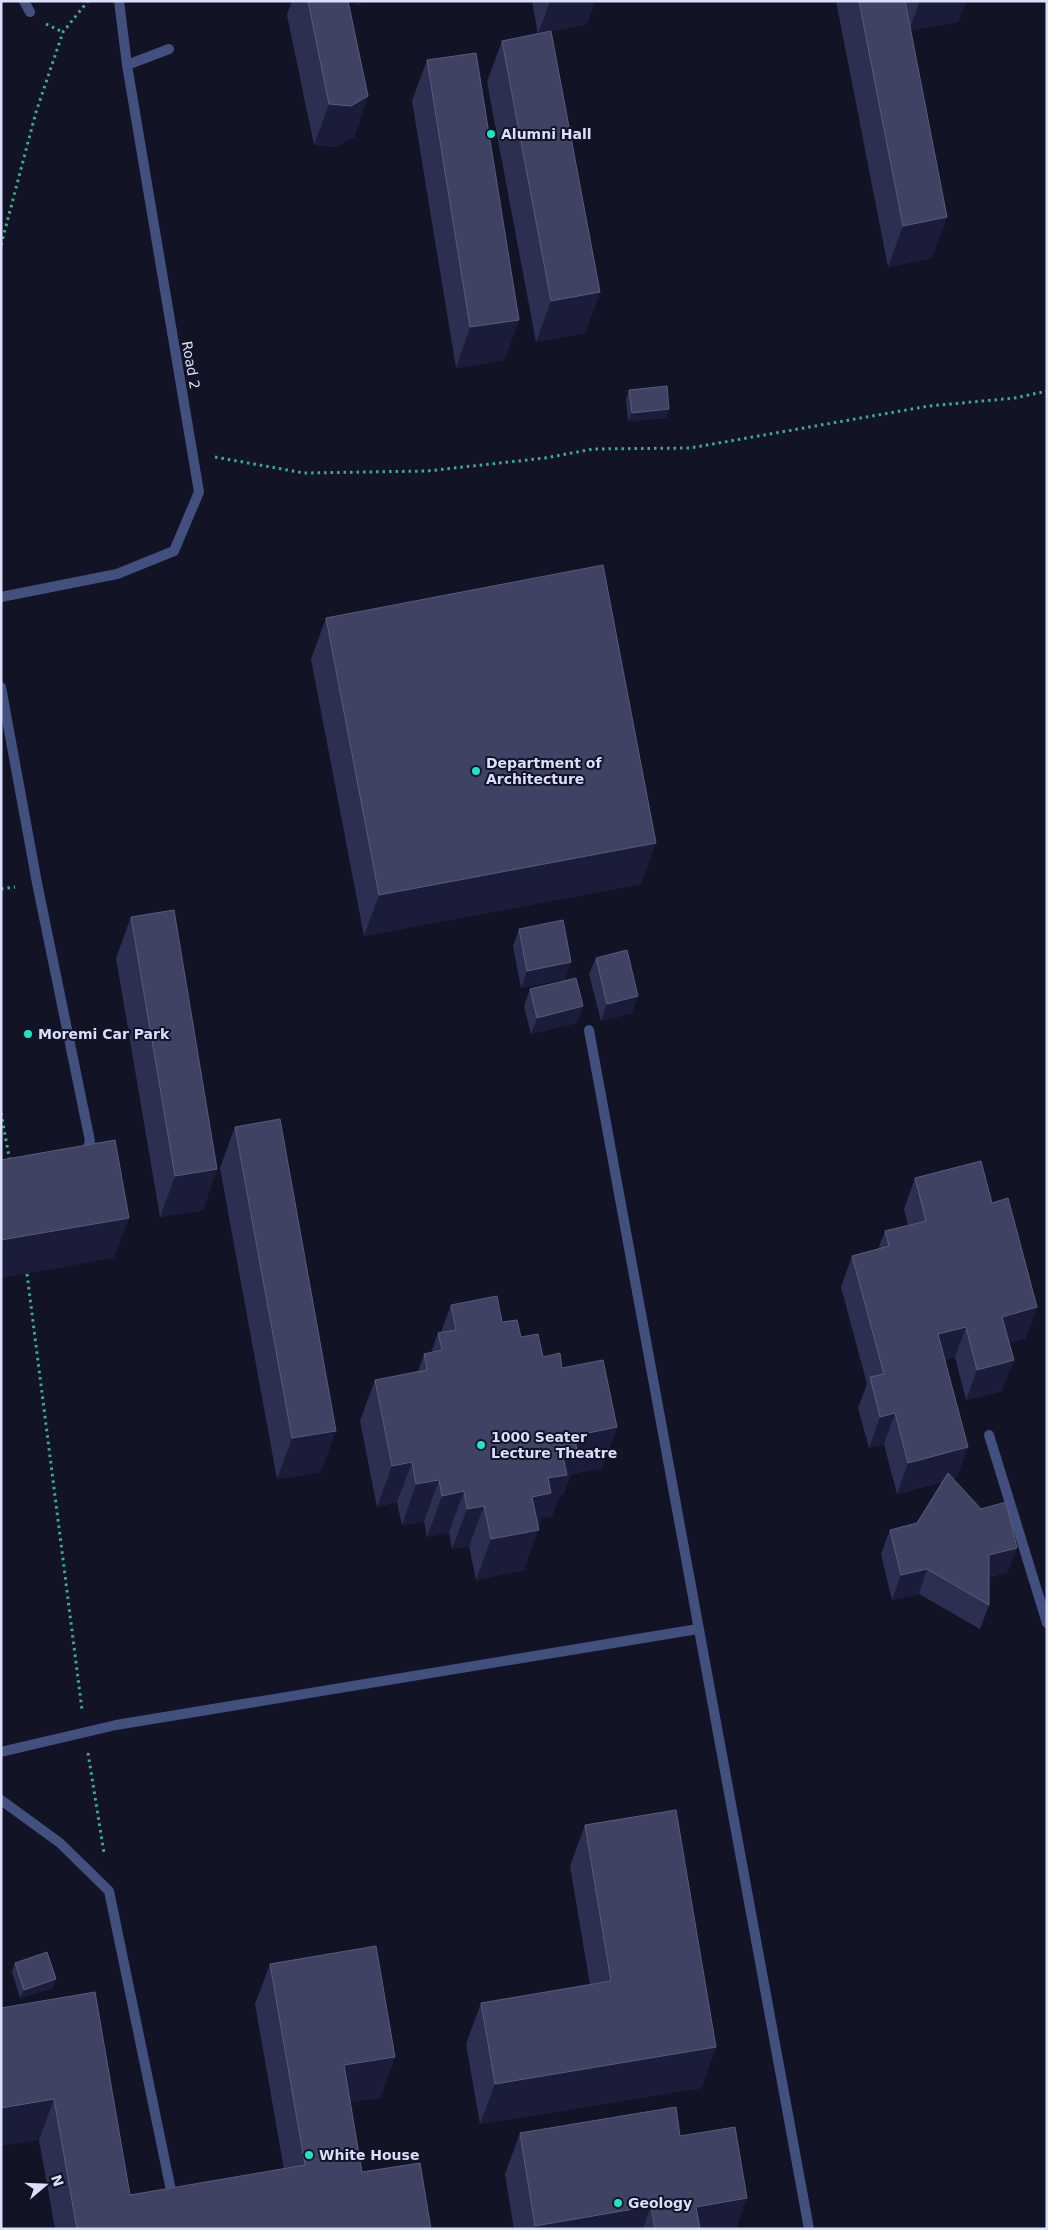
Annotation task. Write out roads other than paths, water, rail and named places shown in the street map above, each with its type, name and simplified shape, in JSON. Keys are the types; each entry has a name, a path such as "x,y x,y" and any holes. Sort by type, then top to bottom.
{"lane":[{"path":"24,1 30,12"},
{"name":"Road 2","path":"1,597 117,574 174,551 199,492 126,66 119,1"},
{"path":"126,66 169,49"},
{"path":"1,687 37,883 90,1141 87,1151 80,1156 70,1157"},
{"path":"589,1030 809,2229"},
{"path":"989,1435 1047,1623"},
{"path":"1,1752 116,1725 698,1628"},
{"path":"1,1800 60,1843 109,1891 175,2206"}],"place":[{"name":"Alumni Hall","path":"491,134"},
{"name":"Department of Architecture","path":"476,771"},
{"name":"Moremi Car Park","path":"28,1034"},
{"name":"1000 Seater Lecture Theatre","path":"481,1445"},
{"name":"White House","path":"309,2155"},
{"name":"Geology","path":"618,2203"}]}
